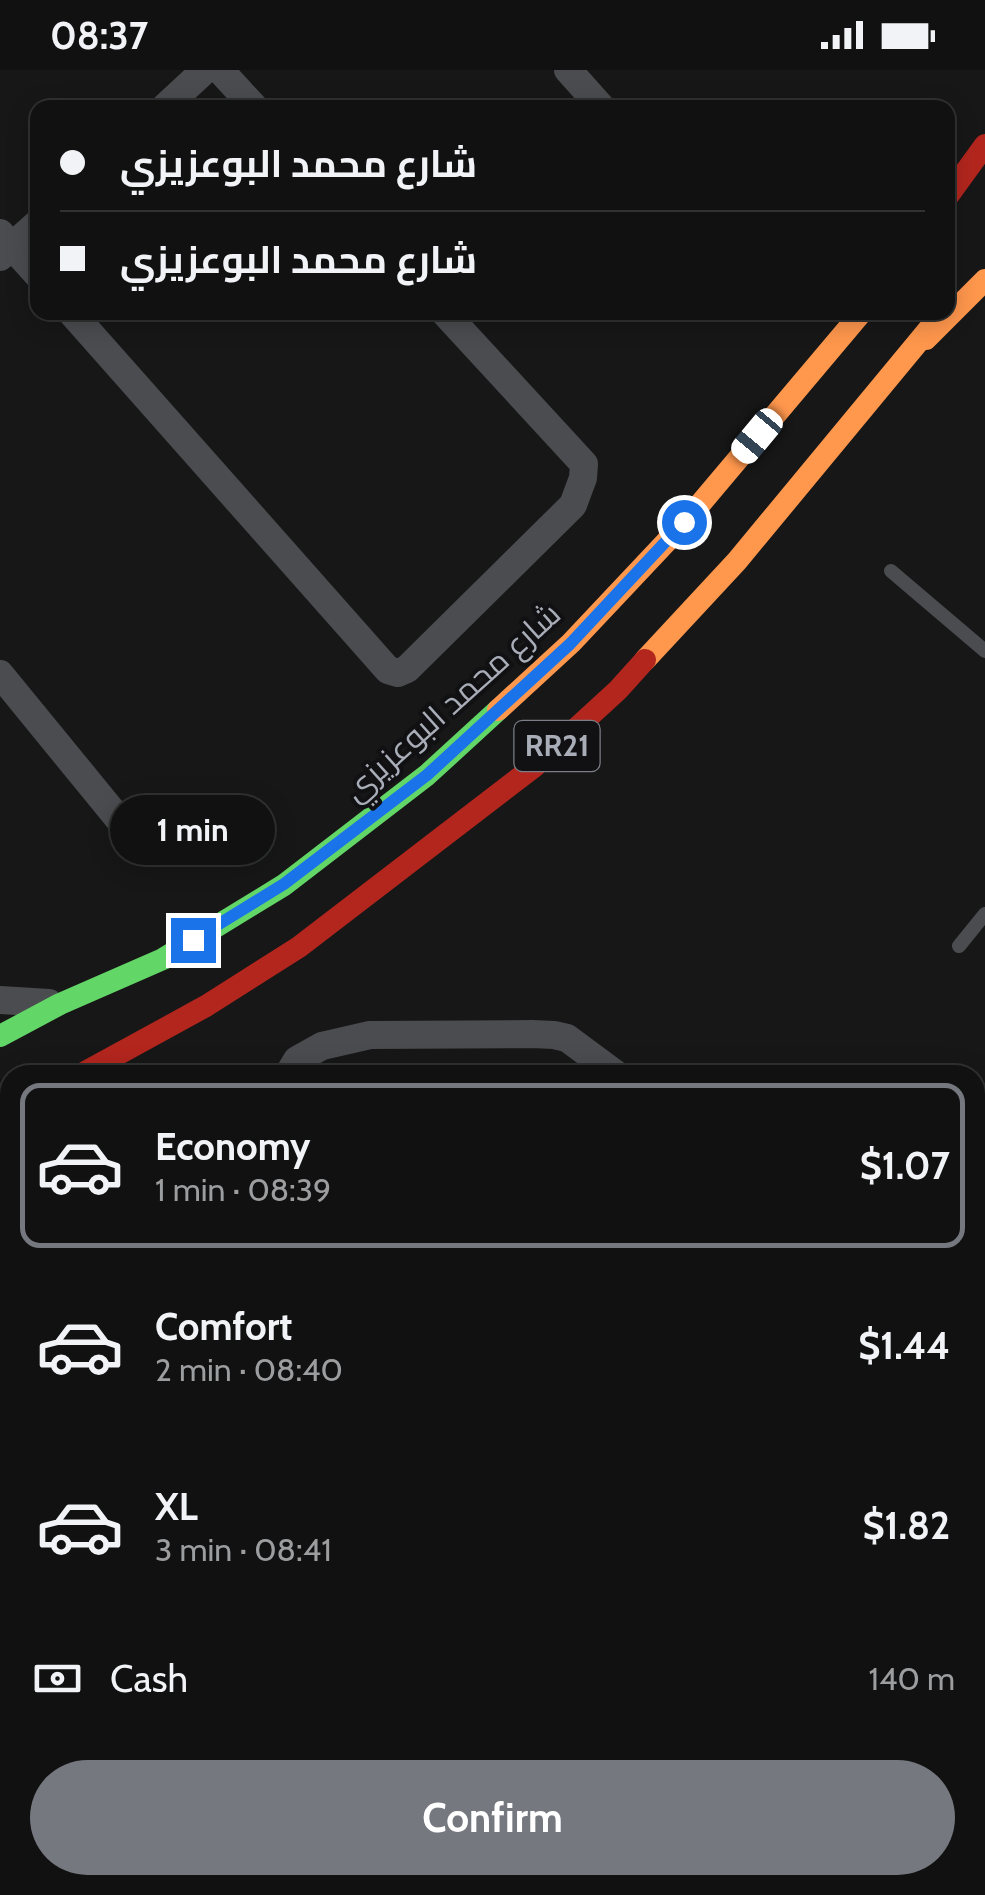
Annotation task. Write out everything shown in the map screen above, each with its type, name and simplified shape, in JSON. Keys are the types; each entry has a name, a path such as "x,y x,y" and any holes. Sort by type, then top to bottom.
{"highway":[{"path":"955,186 985,145"},
{"path":"955,208 985,173"},
{"name":"RR21","path":"955,298 985,260"},
{"path":"955,310 985,280"},
{"name":"شارع محمد البوعزيزي","path":"0,1036 60,1004 163,959 284,884 427,775 570,644 672,536 856,320"},
{"name":"RR21","path":"98,1065 206,1006 299,947 535,766 618,690 737,561 937,320"},
{"path":"906,359 945,320"}],"street":[{"path":"173,100 206,70"},
{"path":"220,70 248,100"},
{"path":"568,70 595,100"},
{"path":"30,229 4,246 30,268"},
{"path":"77,320 388,670 398,673 407,669 573,505 584,478 584,464 451,320"},
{"path":"0,674 139,844"},
{"path":"0,1000 60,1004"},
{"path":"294,1065 322,1046 370,1035 532,1034 567,1038 604,1065"}],"lane":[{"path":"891,571 985,651"},
{"path":"959,946 985,914"}],"traffic: fast":[{"path":"0,1036 60,1004 163,959 284,885 427,775 498,710"}],"traffic: slow":[{"path":"955,310 985,280"},
{"path":"498,710 571,643 685,522 855,320"},
{"path":"645,660 737,561 936,320"},
{"path":"926,339 945,320"}],"traffic: jam":[{"path":"955,186 985,145"},
{"path":"98,1065 206,1006 299,947 535,766 645,660"}],"route":[{"path":"193,940 284,884 427,775 570,644 684,522"}]}
